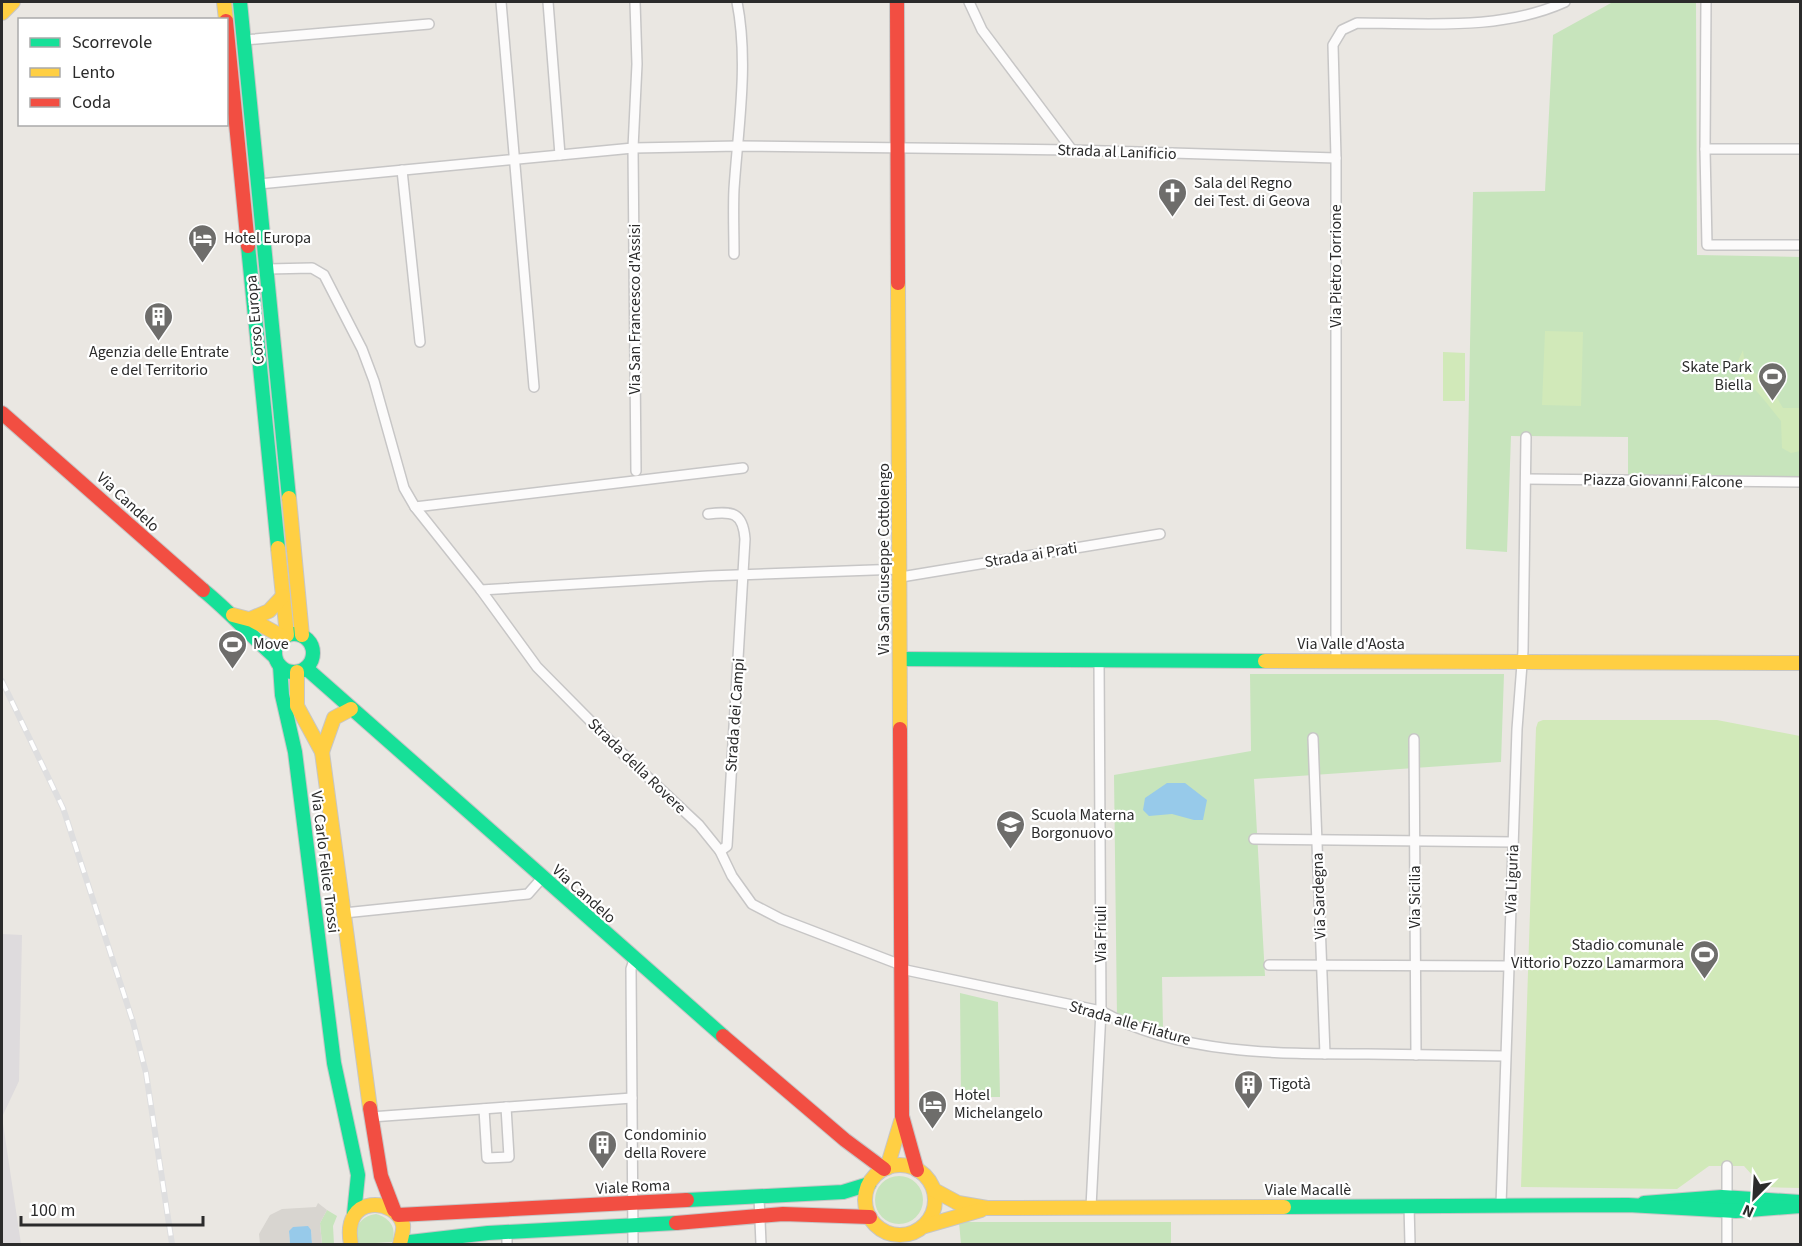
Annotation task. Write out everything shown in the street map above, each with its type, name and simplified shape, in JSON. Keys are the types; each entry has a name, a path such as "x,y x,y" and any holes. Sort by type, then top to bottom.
{"street":[{"path":"2,14 13,2"},
{"name":"Corso Europa","path":"224,2 226,18"},
{"name":"Corso Europa","path":"240,2 302,635"},
{"path":"501,2 534,387"},
{"path":"548,2 560,155"},
{"name":"Via San Francesco d'Assisi","path":"635,2 637,64 633,148 636,471"},
{"path":"734,254 734,189 740,146 742,26 737,2"},
{"name":"Via San Giuseppe Cottolengo","path":"897,2 902,1116 917,1170"},
{"path":"969,2 982,30 1072,150"},
{"name":"Via Pietro Torrione","path":"1336,661 1336,158 1333,45 1342,30 1357,23 1496,22 1564,2"},
{"path":"1706,2 1707,245 1800,245"},
{"path":"244,40 429,24"},
{"name":"Corso Europa","path":"228,40 283,596 285,636"},
{"name":"Strada al Lanificio","path":"259,184 633,148 898,147 1336,158"},
{"path":"1706,149 1800,149"},
{"path":"402,170 420,342"},
{"name":"Strada della Rovere","path":"267,269 312,268 324,275 362,349 374,381 404,488 415,507 481,590 537,667 623,754 699,825 720,851 732,876 752,904 781,919 901,967"},
{"name":"Via Candelo","path":"2,413 71,472 172,566 233,615 240,626 288,671 301,670 351,709 634,960 845,1140 886,1169"},
{"path":"1521,662 1526,437"},
{"path":"415,507 743,468"},
{"name":"Piazza Giovanni Falcone","path":"1526,479 1800,482"},
{"name":"Strada dei Campi","path":"708,514 724,512 736,515 744,524 744,575 727,846 720,851"},
{"name":"Strada ai Prati","path":"901,573 1160,534"},
{"path":"481,590 744,575 901,573"},
{"path":"250,619 269,611 283,596"},
{"name":"Via Candelo","path":"233,615 250,619 285,636 302,635"},
{"path":"301,670 313,654 310,643 302,635"},
{"path":"278,661 276,646 285,636"},
{"name":"Via Valle d'Aosta","path":"901,659 1800,663"},
{"name":"Via Friuli","path":"1091,1207 1101,1011 1099,660"},
{"name":"Via Carlo Felice Trossi","path":"278,661 282,695 295,753 334,1063 358,1175 354,1214 348,1230 351,1245"},
{"name":"Via Liguria","path":"1501,1205 1521,662"},
{"name":"Via Carlo Felice Trossi","path":"301,670 297,706 322,752 371,1117 381,1176 404,1228 401,1244"},
{"name":"Via Carlo Felice Trossi","path":"322,752 334,718 351,709"},
{"name":"Via Sardegna","path":"1313,738 1325,1054"},
{"name":"Via Sicilia","path":"1414,739 1416,1054"},
{"path":"1254,840 1513,842"},
{"path":"344,913 528,894 542,878"},
{"path":"633,1245 630,969 634,960"},
{"path":"1269,966 1416,964 1509,966"},
{"name":"Strada alle Filature","path":"901,967 1101,1011 1125,1025 1182,1040 1238,1050 1305,1054 1505,1056"},
{"path":"371,1117 632,1098"},
{"path":"484,1109 487,1158 508,1157 506,1107"},
{"name":"Via San Giuseppe Cottolengo","path":"886,1169 902,1116"},
{"name":"Via Candelo","path":"845,1140 871,1182"},
{"path":"883,1231 916,1235 934,1210 934,1190 925,1175 917,1170 897,1166 886,1169 871,1182 866,1206 870,1217 893,1245"},
{"path":"1727,1166 1727,1245"},
{"name":"Viale Roma","path":"354,1214 373,1204 396,1213 634,1203 843,1192 871,1182"},
{"name":"Viale Macallè","path":"934,1190 958,1203 987,1208 1628,1205 1668,1199 1780,1209 1800,1206"},
{"path":"759,1197 761,1245"},
{"name":"Viale Macallè","path":"1726,1204 1800,1202"},
{"path":"1409,1205 1410,1245"},
{"name":"Viale Macallè","path":"916,1235 943,1219 987,1208"},
{"path":"401,1244 439,1235 507,1239 633,1227 832,1213 870,1217"}],"shaded area":[{"path":"2,934 22,935 19,1081 2,1117"},
{"path":"2,1117 21,1244 2,1244"},
{"path":"318,1203 327,1210 320,1223 322,1244 312,1244 311,1230 289,1231 290,1244 260,1244 259,1234 270,1215 282,1209 316,1207"}],"green space":[{"path":"1696,2 1697,255 1800,257 1800,478 1628,475 1628,437 1511,436 1507,552 1466,549 1473,192 1545,191 1553,35 1611,3"},
{"path":"1545,331 1583,332 1581,406 1542,405"},
{"name":"Skate Park Biella","path":"1743,350 1744,358 1751,364 1753,372 1762,377 1765,388 1774,393 1783,408 1800,408 1800,451 1791,453 1782,448 1781,421 1743,378 1741,370 1729,364 1738,361"},
{"path":"1443,352 1465,353 1465,401 1443,401"},
{"path":"1250,674 1504,674 1501,762 1254,779 1265,976 1162,977 1163,1028 1117,1018 1114,775 1251,751"},
{"name":"Stadio comunale Vittorio Pozzo Lamarmora","path":"1543,720 1717,720 1800,736 1800,1188 1763,1187 1744,1166 1709,1166 1677,1189 1521,1187 1536,728 1538,722"},
{"path":"960,993 998,1002 1000,1097 961,1097"},
{"path":"894,1176 904,1176 916,1183 923,1195 923,1205 916,1217 904,1224 894,1224 879,1213 875,1205 875,1195 886,1180"},
{"path":"327,1210 337,1216 333,1226 334,1244 322,1244 320,1223"},
{"path":"376,1214 391,1224 394,1232 392,1242 359,1244 356,1234 359,1224 370,1215"},
{"path":"959,1222 1171,1222 1171,1244 961,1244"}],"water":[{"path":"1167,783 1185,783 1207,800 1203,820 1172,814 1149,816 1143,810 1145,798"},
{"path":"308,1226 311,1230 312,1244 290,1244 289,1231 293,1227"}],"railway":[{"path":"2,681 63,808 133,1022 146,1073 172,1244"}],"traffic: fast":[{"path":"240,2 289,498"},
{"path":"248,246 278,548"},
{"path":"203,590 275,657"},
{"path":"294,634 308,639 313,653 308,667 294,672 280,667 275,653 280,639 294,634"},
{"path":"901,659 1265,661"},
{"path":"280,666 282,695 295,752 334,1063 358,1175 354,1214"},
{"path":"306,668 723,1036"},
{"path":"687,1200 843,1192 869,1184"},
{"path":"1644,1203 1722,1197 1800,1202"},
{"path":"1284,1207 1628,1205 1736,1211 1800,1206"},
{"path":"401,1243 488,1233 676,1223"}],"traffic: slow":[{"path":"2,13 13,2"},
{"path":"224,2 226,18"},
{"path":"898,283 900,729"},
{"path":"289,498 302,635"},
{"path":"278,548 287,635"},
{"path":"250,619 269,611 283,596"},
{"path":"233,615 252,620 283,637"},
{"path":"1265,661 1800,663"},
{"path":"297,672 297,706 322,752 370,1108"},
{"path":"322,752 334,718 351,709"},
{"path":"887,1168 901,1121"},
{"path":"900,1165 913,1168 925,1175 932,1187 935,1200 932,1213 925,1225 913,1232 900,1235 887,1232 875,1225 868,1213 865,1200 868,1187 875,1175 887,1168 900,1165"},
{"path":"934,1190 958,1203 987,1208 1284,1207"},
{"path":"351,1244 350,1227 354,1216 361,1208 371,1205 391,1209 399,1216 403,1225 400,1244"},
{"path":"925,1226 981,1210"}],"traffic: jam":[{"path":"897,2 898,283"},
{"path":"228,41 248,246"},
{"path":"2,413 203,590"},
{"path":"900,729 902,1116 917,1170"},
{"path":"723,1036 845,1140 884,1169"},
{"path":"370,1108 381,1176 394,1210"},
{"path":"398,1215 687,1200"},
{"path":"676,1223 783,1214 870,1217"}],"place":[{"name":"Sala del Regno dei Test. di Geova","path":"1173,218"},
{"name":"Hotel Europa","path":"203,264"},
{"name":"Agenzia delle Entrate e del Territorio","path":"159,342"},
{"name":"Skate Park Biella","path":"1773,402"},
{"name":"Move","path":"232,670"},
{"name":"Scuola Materna Borgonuovo","path":"1010,850"},
{"name":"Stadio comunale Vittorio Pozzo Lamarmora","path":"1705,980"},
{"name":"Tigotà","path":"1248,1110"},
{"name":"Hotel Michelangelo","path":"933,1130"},
{"name":"Condominio della Rovere","path":"603,1170"}]}
